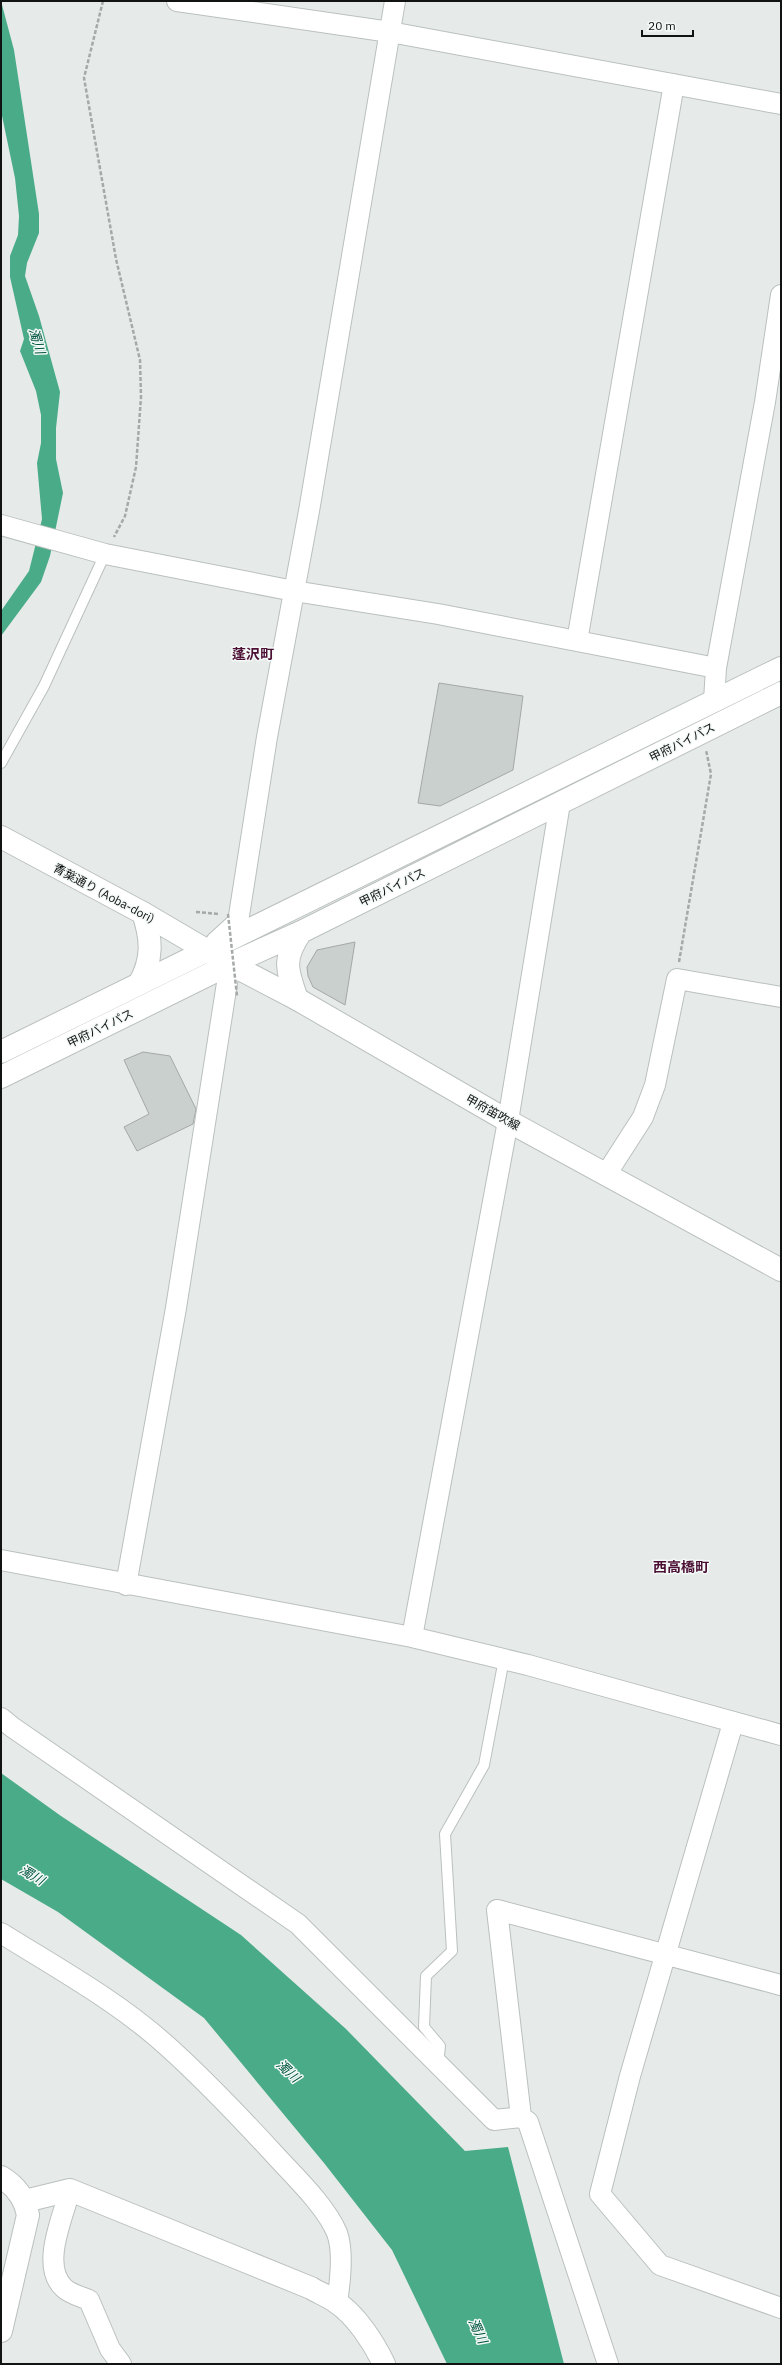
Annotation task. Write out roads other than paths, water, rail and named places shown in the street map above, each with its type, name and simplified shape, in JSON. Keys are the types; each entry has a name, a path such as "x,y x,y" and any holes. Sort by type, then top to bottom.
{"main road":[{"name":"甲府バイパス","path":"1,1052 781,668"},
{"name":"甲府バイパス","path":"1,1077 230,964 301,932 781,693"},
{"name":"青葉通り (Aoba-dori)","path":"1,837 143,913 207,950"},
{"path":"139,984 146,973 151,950 149,930 143,913"},
{"path":"296,999 290,981 288,963 289,949 301,932"},
{"name":"甲府笛吹線","path":"207,950 296,999 508,1121 607,1173 781,1270"},
{"path":"1,2177 10,2182 25,2201 28,2215 25,2235 1,2331"},
{"path":"25,2201 70,2190 311,2288 337,2302 364,2331 384,2364"}],"street":[{"path":"177,1 390,32 781,104"},
{"path":"207,950 238,922 267,737 294,591 390,32 394,1"},
{"path":"577,641 674,84"},
{"path":"718,699 716,668 763,409 781,296"},
{"path":"1,525 99,551 294,591 438,614 716,668"},
{"path":"412,1637 508,1121 560,803"},
{"path":"126,1585 176,1308 230,964"},
{"path":"607,1173 643,1117 655,1085 677,979 781,997"},
{"path":"1,1560 126,1585 412,1637 528,1665 733,1723 781,1735"},
{"path":"1,1718 298,1924 494,2120 520,2117 528,2122 608,2364"},
{"path":"733,1723 630,2076 600,2194 660,2265 781,2308"},
{"path":"520,2117 497,1910 781,1985"},
{"path":"1,1933 109,2001 166,2045 231,2108 284,2165 325,2212 337,2234 342,2276 337,2302"},
{"path":"70,2190 52,2257 54,2275 65,2289 89,2300 110,2349 121,2364"}],"lane":[{"path":"1,763 44,686 99,551"},
{"path":"438,2064 440,2046 424,2026 426,1976 452,1951 445,1834 484,1765 504,1659"}],"water":[{"name":"濁川","path":"1,1 14,50 39,214 39,233 27,263 25,276 39,316 60,392 56,428 56,459 63,493 50,556 41,582 1,636 1,611 29,571 42,519 37,463 41,443 41,415 36,391 20,351 24,339 10,277 10,256 18,235 19,216 15,178 1,111"},
{"name":"濁川","path":"1,1773 61,1816 241,1935 346,2029 465,2151 508,2147 564,2364 447,2364 392,2250 324,2163 204,2018 58,1912 1,1879"}],"district":[{"name":"蓬沢町","path":"253,654"},
{"name":"西高橋町","path":"681,1567"}]}
